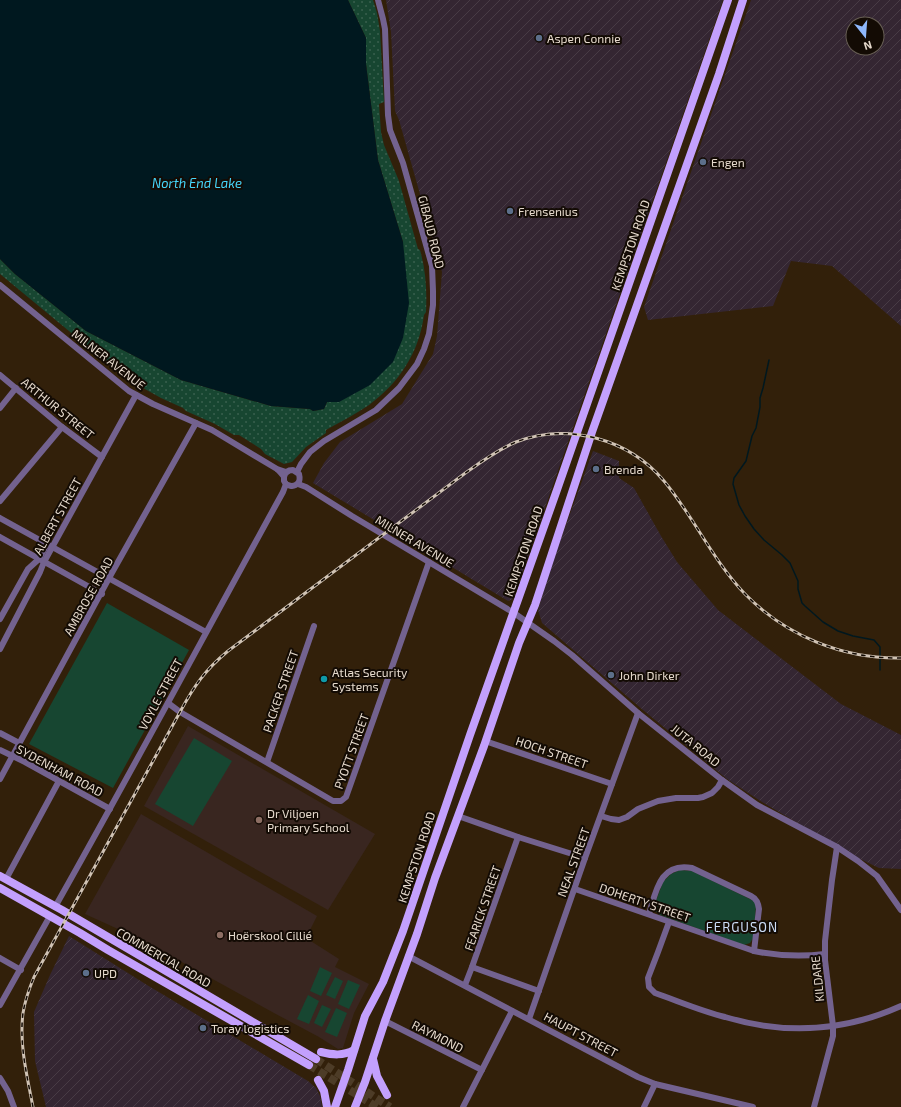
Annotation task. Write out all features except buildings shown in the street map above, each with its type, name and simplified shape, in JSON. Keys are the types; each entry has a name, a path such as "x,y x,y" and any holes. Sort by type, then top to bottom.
{"main road":[{"name":"KEMPSTON ROAD","path":"335,1107 365,1016 383,982 404,931 460,762 514,613 728,0"},
{"name":"KEMPSTON ROAD","path":"356,1107 408,956 519,643 534,605 592,432 719,74 743,0"},
{"name":"COMMERCIAL ROAD","path":"3,877 316,1059"},
{"name":"COMMERCIAL ROAD","path":"0,888 309,1065"},
{"path":"321,1052 340,1055 354,1050"},
{"path":"372,1059 377,1076 387,1095"},
{"path":"318,1080 324,1091 328,1107"}],"street":[{"name":"GIBAUD ROAD","path":"295,471 310,452 324,441 370,414 399,388 413,371 421,356 429,334 431,323 433,291 432,266 403,163 393,140 389,124 385,29 378,0"},
{"name":"MILNER AVENUE","path":"0,285 136,396 220,435 285,475"},
{"name":"ARTHUR STREET","path":"0,375 102,457"},
{"path":"0,408 16,388"},
{"name":"ALBERT STREET","path":"0,619 28,569 41,560 50,546 136,396"},
{"name":"AMBROSE ROAD","path":"0,779 196,423"},
{"path":"0,501 62,426"},
{"path":"290,470 295,471 299,481 296,485 288,485 284,479 285,475 290,470"},
{"name":"MILNER AVENUE","path":"299,481 352,516 514,613"},
{"name":"VOYLE STREET","path":"59,909 110,809 288,485"},
{"path":"0,518 206,632"},
{"path":"0,537 102,594"},
{"name":"ALBERT STREET","path":"0,649 3,637 40,572 41,560"},
{"name":"PYOTT STREET","path":"168,703 180,712 333,801 341,801 346,796 429,562"},
{"name":"JUTA ROAD","path":"514,613 572,655 638,713 722,780 757,805 837,847 858,861 877,876 901,910"},
{"name":"PACKER STREET","path":"266,762 314,626"},
{"name":"NEAL STREET","path":"529,1019 585,858 602,816 638,713"},
{"name":"SYDENHAM ROAD","path":"0,733 20,743"},
{"name":"HOCH STREET","path":"485,740 612,784"},
{"name":"SYDENHAM ROAD","path":"0,750 25,762 110,809"},
{"path":"602,816 619,820 627,817 638,809 658,801 676,798 703,797 712,793 722,780"},
{"path":"3,877 59,781"},
{"path":"458,816 585,858"},
{"name":"FEARICK STREET","path":"465,985 518,837"},
{"name":"KILDARE","path":"814,1107 833,1036 825,941 837,847"},
{"path":"649,914 656,891 663,877 671,870 679,867 684,866 692,868 752,896 756,900 759,909 754,951"},
{"name":"DOHERTY STREET","path":"575,889 754,951 774,955 794,956 825,954"},
{"path":"0,1005 53,918"},
{"path":"669,922 648,978 649,987 655,993 724,1017 748,1023 789,1028 816,1028 843,1025 887,1012 901,1006"},
{"name":"HAUPT STREET","path":"408,956 638,1077 655,1084 753,1107"},
{"path":"0,958 20,970"},
{"path":"472,967 539,991"},
{"path":"463,1107 512,1010"},
{"name":"RAYMOND","path":"385,1021 482,1070"},
{"path":"0,1078 8,1091 14,1107"},
{"path":"644,1107 655,1084"}],"shaded area":[{"path":"386,0 723,0 513,599 508,601 313,483 324,463 340,442 402,404 433,354 437,336 442,272 399,120 395,111 391,32"},
{"path":"751,0 901,0 901,326 832,266 791,261 773,306 648,320 644,307"},
{"path":"593,451 619,461 619,478 634,488 677,562 718,610 841,704 901,735 901,869 879,868 852,855 762,802 727,779 643,710 542,623 538,610 551,566"},
{"name":"Dr Viljoen Primary School","path":"188,726 375,834 328,910 144,806"},
{"name":"Hoërskool Cillié","path":"141,814 317,916 306,938 339,959 335,967 369,984 354,1013 343,1048 338,1049 319,1037 140,939 85,914"},
{"path":"69,936 147,985 308,1081 316,1088 320,1096 322,1107 46,1107 35,1061 34,1012"}],"green space":[{"path":"348,0 373,0 377,13 380,31 384,102 379,104 381,132 384,145 399,181 424,266 426,281 426,312 413,354 399,376 390,386 369,405 326,430 326,433 306,447 292,462 284,464 265,454 261,449 239,435 234,435 215,424 186,411 183,408 161,398 127,379 0,274 0,259 15,274 86,331 181,380 271,406 310,409 313,411 324,409 327,402 339,402 403,242 378,160 366,64 366,38"},
{"path":"107,603 189,650 113,788 29,744"},
{"path":"194,738 232,761 193,826 155,804"},
{"path":"680,870 692,871 755,902 756,907 753,938 750,943 744,945 660,915 655,911 654,906 663,882 671,874"},
{"path":"320,967 332,973 321,996 310,991"},
{"path":"335,977 343,981 335,999 326,995"},
{"path":"348,980 360,985 349,1009 338,1004"},
{"path":"308,995 319,1001 309,1024 297,1019"},
{"path":"322,1005 331,1009 322,1027 314,1023"},
{"path":"336,1008 347,1013 337,1037 325,1032"}],"water":[{"name":"North End Lake","path":"0,0 348,0 366,38 366,64 378,160 403,242 409,303 403,338 393,362 370,385 339,402 327,402 324,409 313,411 310,409 271,406 181,380 86,331 15,274 0,259"}],"waterway":[{"path":"769,360 760,398 756,428 752,436 746,461 734,478 733,484 739,505 754,529 790,563 798,581 798,589 802,603 823,622 838,631 853,636 874,640 880,647 880,670"}],"tunnel":[{"path":"316,1059 390,1107"},
{"path":"309,1065 377,1107"}],"railway":[{"path":"33,1107 24,1060 22,1036 23,1013 32,982 195,686 206,672 228,651 464,474 489,456 509,445 536,436 576,434 596,438 616,445 633,454 650,466 664,481 685,509 723,567 745,594 761,609 797,633 817,642 858,654 901,658"}],"place":[{"name":"Aspen Connie","path":"539,38"},
{"name":"Engen","path":"703,162"},
{"name":"Frensenius","path":"510,211"},
{"name":"Brenda","path":"596,469"},
{"name":"John Dirker","path":"611,675"},
{"name":"Atlas Security Systems","path":"324,679"},
{"name":"Dr Viljoen Primary School","path":"259,820"},
{"name":"Hoërskool Cillié","path":"220,935"},
{"name":"UPD","path":"86,973"},
{"name":"Toray logistics","path":"203,1028"}],"district":[{"name":"FERGUSON","path":"742,927"}]}
